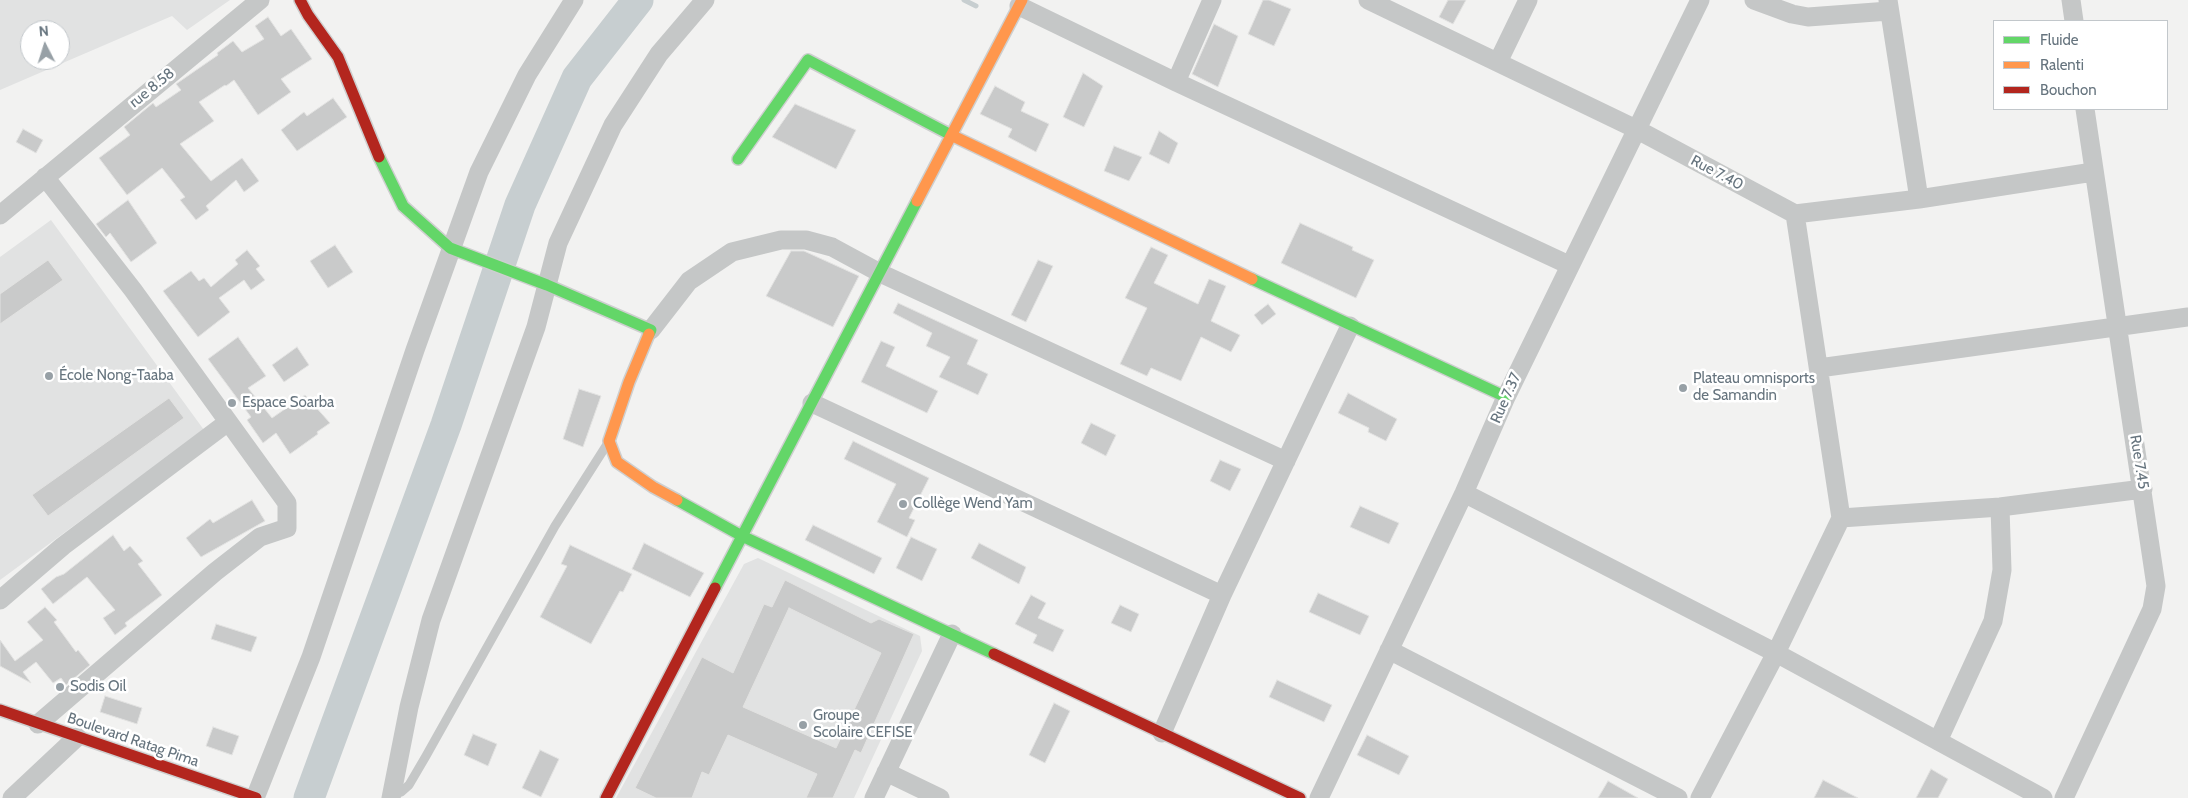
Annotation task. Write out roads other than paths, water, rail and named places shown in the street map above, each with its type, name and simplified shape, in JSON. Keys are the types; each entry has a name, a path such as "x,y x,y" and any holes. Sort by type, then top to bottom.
{"street":[{"name":"rue 8.58","path":"0,215 260,0"},
{"path":"300,0 308,15 338,56 358,101 375,150 402,206 450,248 547,285 651,330"},
{"path":"255,798 311,658 450,248 479,172 527,75 574,0"},
{"path":"391,797 408,707 431,620 536,327 558,243 613,125 659,54 705,0"},
{"path":"1176,82 1212,0"},
{"name":"Rue 7.40","path":"1368,0 1636,129 1795,214"},
{"path":"1498,62 1528,0"},
{"name":"Rue 7.37","path":"1319,798 1464,493 1506,397 1569,265 1700,0"},
{"path":"1754,0 1792,14 1808,17 1888,6 1918,199"},
{"path":"2071,0 2074,20"},
{"path":"606,798 1021,3 1176,82 1569,265"},
{"path":"738,159 808,60 953,136 1350,326 1506,397"},
{"name":"Rue 7.45","path":"2064,798 2152,609 2156,586 2085,110"},
{"path":"1700,798 1776,653 1841,518 1795,214 1918,199 2093,172"},
{"path":"38,724 215,572 260,537 286,528 287,503 132,290 45,177"},
{"path":"1286,461 880,273 832,247 806,240 780,240 732,252 689,281 651,330 629,382 609,441 617,462 653,488 742,536 1300,798"},
{"path":"1819,368 2188,317"},
{"path":"1162,733 1222,595 1350,326"},
{"path":"812,403 1222,595"},
{"path":"0,600 64,546 228,422"},
{"path":"1841,518 2000,507 2143,490"},
{"path":"1464,493 1776,653 2043,798"},
{"path":"1938,741 1993,621 2002,570 2000,507"},
{"path":"874,798 952,634"},
{"path":"1390,650 1678,798"},
{"name":"Boulevard Ratag Pima","path":"0,710 255,798"},
{"path":"12,798 77,737"},
{"path":"886,772 940,798"}],"lane":[{"path":"391,797 409,785 555,526 609,441"}],"waterway":[{"path":"309,798 446,425 520,205 577,78 638,0"},
{"path":"964,0 976,6"}],"place":[{"name":"École Nong-Taaba","path":"49,376"},
{"name":"Plateau omnisports de Samandin","path":"1683,388"},
{"name":"Espace Soarba","path":"232,403"},
{"name":"Collège Wend Yam","path":"903,504"},
{"name":"Sodis Oil","path":"60,687"},
{"name":"Groupe Scolaire CEFISE","path":"803,725"}]}
